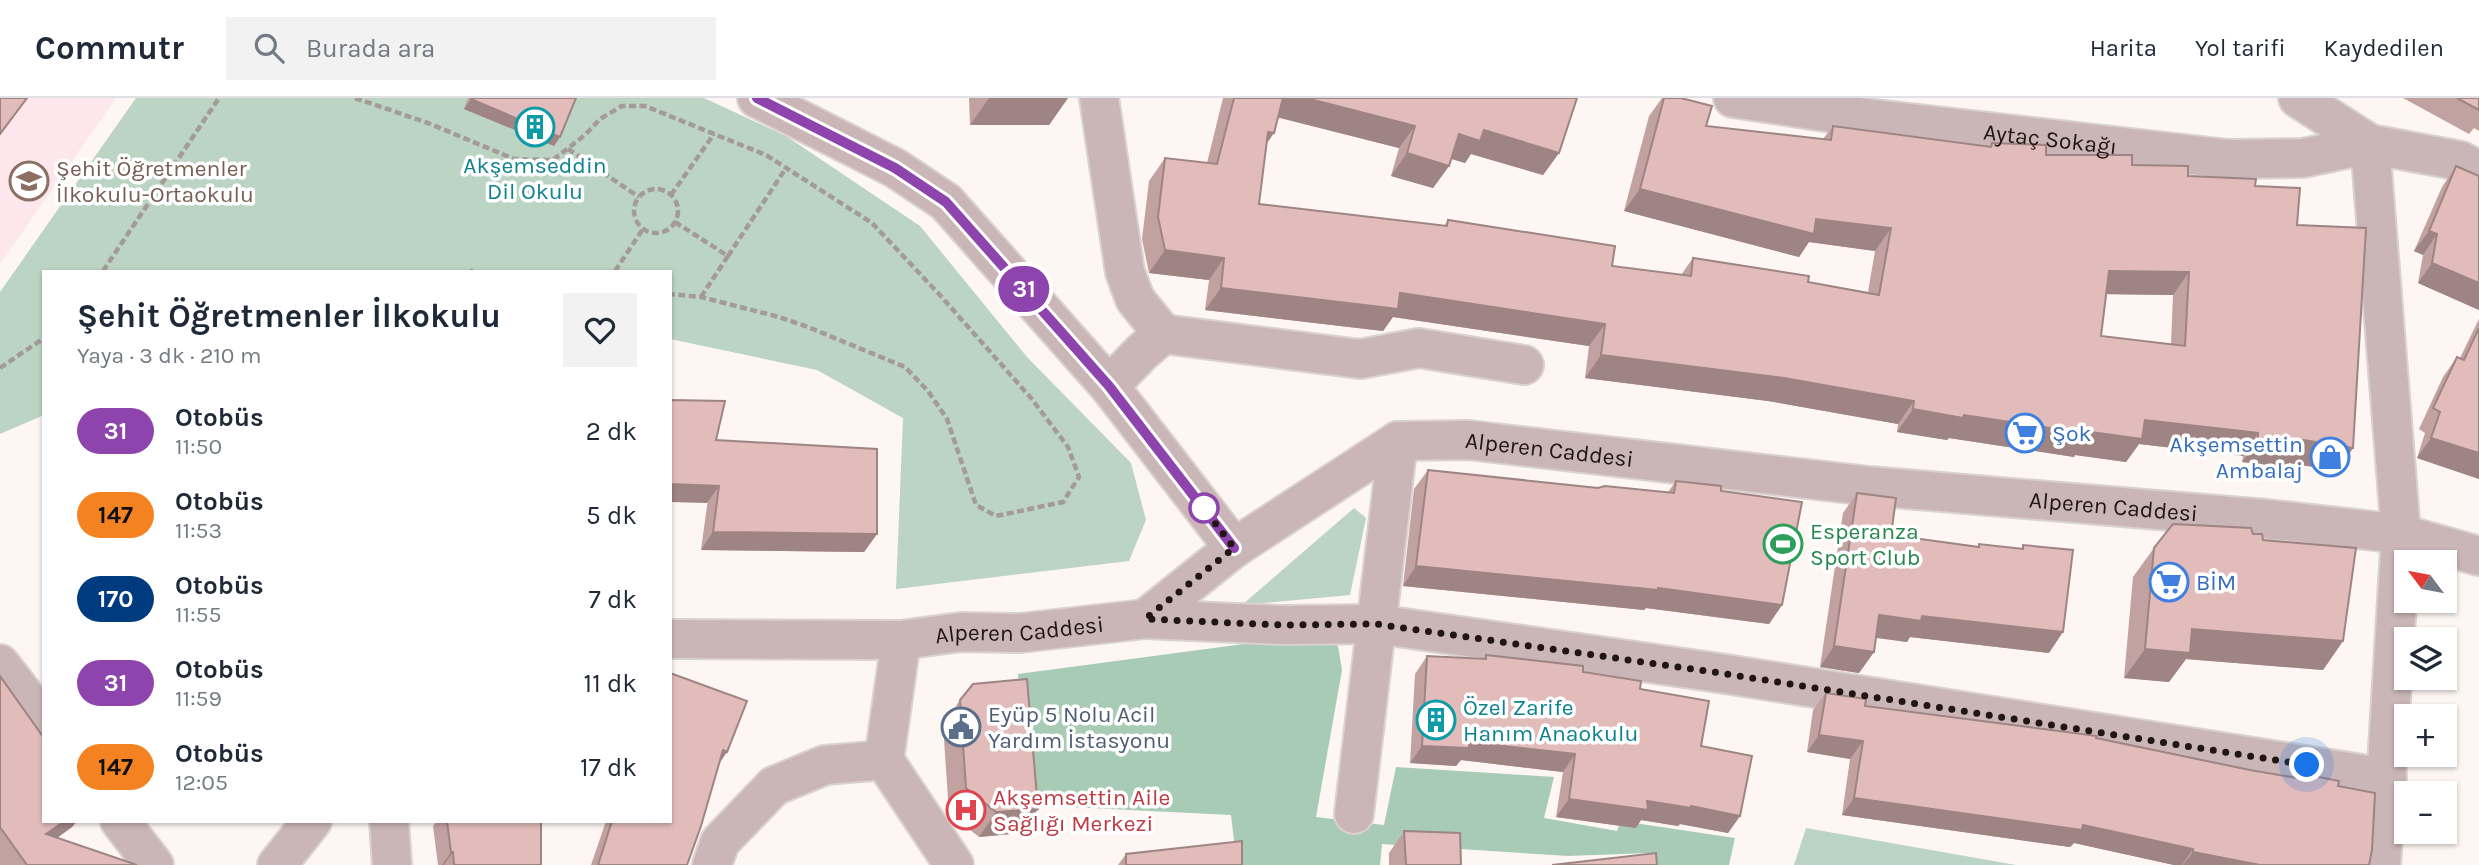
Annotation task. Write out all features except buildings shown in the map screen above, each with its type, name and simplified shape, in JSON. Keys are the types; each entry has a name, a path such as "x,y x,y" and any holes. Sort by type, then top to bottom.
{"street":[{"path":"757,98 895,168 946,202 1109,386 1234,548"},
{"path":"1099,98 1125,272 1135,299 1163,334 1360,359 1419,348 1524,365"},
{"name":"Aytaç Sokağı","path":"1733,98 1865,118 2228,159 2302,158 2370,144"},
{"path":"2298,98 2370,144 2461,161 2479,171"},
{"path":"2370,144 2401,534 2381,865"},
{"path":"1109,386 1163,334"},
{"name":"Alperen Caddesi","path":"1398,441 1468,440 1870,486 2266,519 2401,534 2479,556"},
{"path":"1145,619 1234,548 1398,441"},
{"path":"1354,814 1398,441"},
{"name":"Alperen Caddesi","path":"672,639 901,640 961,632 1020,633 1145,619 1281,625 1376,624 1720,673 2387,778"},
{"path":"901,640 884,760 954,865"},
{"path":"0,664 42,718"},
{"path":"712,865 720,842 774,786 824,765 884,760"},
{"path":"122,823 154,865"},
{"path":"277,865 310,823"},
{"path":"389,823 392,865"}],"path":[{"path":"104,270 219,98"},
{"path":"355,98 428,123 514,159 553,160 600,119 622,106 645,106 766,155 872,223 1031,398 1068,447 1079,477 1063,502 996,516 976,505 947,419 928,390 905,367 808,327 701,298 672,294"},
{"path":"671,195 714,134"},
{"path":"568,149 639,197"},
{"path":"701,298 786,168"},
{"path":"651,189 666,191 678,208 675,222 664,232 650,233 643,229 635,218 634,210 639,197 651,189"},
{"path":"675,222 728,256"},
{"path":"616,270 643,229"},
{"path":"0,368 42,339"}],"shaded area":[{"name":"Şehit Öğretmenler İlkokulu-Ortaokulu","path":"0,98 116,98 0,264"}],"green space":[{"path":"136,98 704,98 786,136 920,226 1027,357 1131,463 1146,520 1129,561 896,589 903,418 817,370 672,339 672,270 42,270 42,416 0,434 0,292"},
{"path":"1354,508 1366,518 1350,595 1242,605"},
{"path":"1297,637 1322,637 1338,646 1342,670 1316,817 1384,825 1396,767 1554,777 1544,818 1617,831 1621,821 1735,838 1729,865 1653,865 1649,853 1568,856 1382,844 1380,865 1237,865 1231,815 1030,805 1018,674"},
{"path":"1806,828 2016,865 1794,865"}],"bus line":[{"name":"31","path":"757,98 895,168 946,202 1109,386 1234,548"}],"place":[{"name":"Akşemseddin Dil Okulu","path":"535,127"},
{"name":"Şehit Öğretmenler İlkokulu-Ortaokulu","path":"29,181"},
{"name":"Şok","path":"2025,433"},
{"name":"Akşemsettin Ambalaj","path":"2330,457"},
{"name":"Esperanza Sport Club","path":"1783,544"},
{"name":"BİM","path":"2169,582"},
{"name":"Özel Zarife Hanım Anaokulu","path":"1436,720"},
{"name":"Eyüp 5 Nolu Acil Yardım İstasyonu","path":"961,727"},
{"name":"Akşemsettin Aile Sağlığı Merkezi","path":"966,810"}],"route":[{"path":"1204,508 1202,506 1234,548 1145,619 1281,625 1376,624 1720,673 2307,765"}]}
